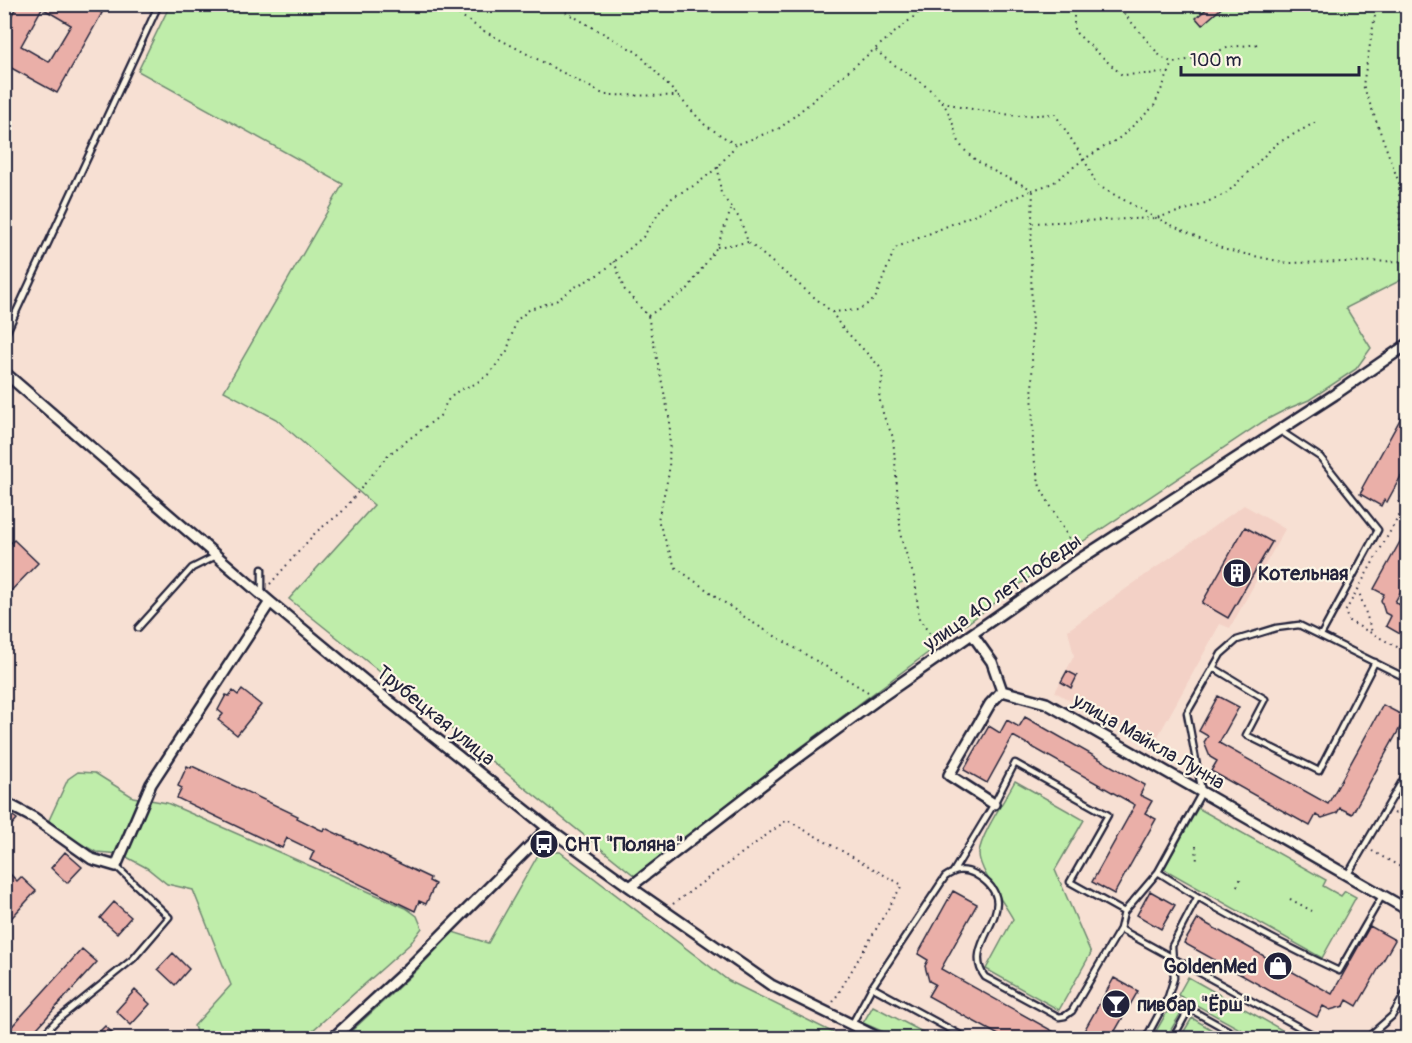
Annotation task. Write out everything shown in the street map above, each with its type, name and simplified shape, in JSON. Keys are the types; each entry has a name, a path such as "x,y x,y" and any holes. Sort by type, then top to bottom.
{"street":[{"name":"улица 40 лет Победы","path":"630,887 878,699 1080,559 1407,344"},
{"name":"Трубецкая улица","path":"4,372 270,602 548,828 771,985 879,1038"},
{"path":"4,802 34,818 92,859 116,866 151,784 270,602"},
{"path":"972,634 992,662 1002,691 990,704 950,775 994,804"},
{"name":"улица Майкла Лунна","path":"1002,691 1046,704 1348,874 1407,910"},
{"path":"333,1038 409,968 548,828"}],"lane":[{"path":"4,338 159,4"},
{"path":"1279,430 1320,457 1378,530 1321,635"},
{"path":"138,628 192,568 216,556"},
{"path":"262,569 262,595"},
{"path":"851,1026 872,987 945,877 953,872 966,870 984,879 990,886 997,904 993,922 978,949 979,970 985,977 1059,1017 1065,1016 1076,1006 1120,929 1124,912 1158,872 1202,792 1187,713 1221,654 1237,640 1276,628 1299,625 1407,679"},
{"path":"1214,668 1264,699 1246,735 1319,771 1376,662"},
{"path":"953,872 1016,763 1108,815 1070,882 1124,912"},
{"path":"1348,874 1407,771"},
{"path":"40,1038 56,1021 133,959 169,917 116,866"},
{"path":"1158,872 1197,898 1277,942 1339,971 1382,896"},
{"path":"1146,1038 1168,998 1173,978 1172,946 1197,898"},
{"path":"1120,929 1319,1038"},
{"path":"872,987 966,1038"},
{"path":"1366,1038 1392,1016 1407,989"},
{"path":"1168,998 1242,1038"},
{"path":"1173,1038 1190,1009"},
{"path":"1222,1038 1227,1030"},
{"path":"1374,1032 1385,1038"}],"path":[{"path":"444,4 482,30 605,95 679,96"},
{"path":"557,4 562,10 638,53 705,124 736,145"},
{"path":"262,595 316,532 341,513 388,455 441,415 447,401 459,390 475,384 489,372 507,351 516,321 530,309 556,300 601,273 643,237 661,210 674,196 697,184 718,167 736,145 780,128 929,4"},
{"path":"1074,4 1074,31 1122,75 1169,73"},
{"path":"1116,4 1161,57 1173,63 1230,47 1260,44"},
{"path":"1377,4 1363,85 1399,183 1400,231 1407,222"},
{"path":"1401,4 1407,27"},
{"path":"875,49 887,61 909,73 942,101 953,121 961,146 980,163 1033,190"},
{"path":"832,312 858,310 875,299 895,248 1053,183 1084,159 1121,137 1154,106 1173,63"},
{"path":"942,101 960,107 1017,116 1055,114 1084,159 1097,185 1156,218 1226,250 1287,263 1407,261"},
{"path":"1032,223 1156,218 1196,207 1227,193 1276,144 1318,121"},
{"path":"718,167 722,194 740,219 748,242 832,312 840,325 879,366 883,375 879,397 884,417 893,436 901,538 915,580 919,618 942,655"},
{"path":"1033,190 1032,453 1040,487 1080,559"},
{"path":"648,316 687,290 717,248 731,209"},
{"path":"717,248 748,242"},
{"path":"615,261 624,289 648,316 670,420 669,473 657,520 675,567 750,621 878,699"},
{"path":"1407,486 1399,502 1406,506 1345,612 1346,617 1407,653"},
{"path":"1358,589 1372,633"},
{"path":"1386,808 1407,820"},
{"path":"668,908 786,820 902,885 829,1009"},
{"path":"1196,846 1197,863"},
{"path":"1364,847 1407,872"},
{"path":"1236,886 1241,878"},
{"path":"1290,899 1312,911"},
{"path":"1296,909 1299,904"}],"shaded area":[{"path":"1244,505 1285,529 1230,628 1220,624 1152,747 1055,692 1074,656 1068,630"}],"green space":[{"path":"170,5 1407,5 1407,279 1346,308 1371,348 1356,369 1309,400 1264,421 1034,574 789,756 635,876 289,599 374,505 276,419 224,391 343,184 138,71"},
{"path":"78,772 95,773 133,797 167,803 406,908 417,916 422,928 410,944 304,1038 198,1038 194,1026 231,985 193,890 167,884 147,868 121,854 96,852 53,829 49,820 68,779"},
{"path":"1015,781 1084,820 1055,870 1091,953 1059,1010 986,969 1013,919 987,877 979,853 989,826"},
{"path":"1198,808 1326,880 1323,886 1341,896 1345,891 1356,897 1322,958 1164,869"},
{"path":"560,852 729,981 844,1038 344,1038 416,971 453,932 488,943 538,855"},
{"path":"1188,977 1296,1038 1256,1038 1178,995"},
{"path":"873,1006 934,1038 898,1038 863,1023"},
{"path":"1170,1007 1181,1013 1166,1038 1152,1038"},
{"path":"1192,1018 1214,1031 1210,1038 1180,1038"}],"building":[{"path":"18,4 88,4 102,13 57,93 4,64 4,29","holes":["42,8 71,25 49,62 21,46"]},
{"path":"1212,4 1226,4 1202,25 1196,18"},
{"path":"1407,407 1407,465 1387,502 1384,500 1381,506 1360,494"},
{"name":"Котельная","path":"1245,527 1272,542 1228,618 1202,603"},
{"path":"1407,529 1407,580 1395,602 1407,609 1407,638 1386,626 1391,616 1385,613 1381,600 1384,594 1374,589"},
{"path":"14,540 38,563 4,598 4,549"},
{"path":"1067,671 1077,676 1071,688 1061,682"},
{"path":"242,690 261,705 237,735 218,720 223,714 218,710 226,695 229,696 233,691 238,695"},
{"path":"1218,696 1239,707 1219,743 1328,804 1383,705 1406,717 1352,814 1340,808 1337,813 1322,818 1316,815 1310,826 1211,771 1217,761 1210,757 1204,742 1208,736 1199,731"},
{"path":"1025,717 1145,785 1140,795 1152,801 1145,813 1156,819 1114,894 1092,882 1135,805 1013,736 987,783 964,770 989,726 1000,733 1007,720 1019,727"},
{"path":"187,766 191,768 192,766 298,816 297,818 319,829 324,831 325,828 430,878 429,881 435,884 426,904 419,901 415,911 310,860 314,851 287,838 282,848 177,798 182,788 178,786"},
{"path":"4,810 17,819 4,833"},
{"path":"65,852 82,867 67,883 51,868"},
{"path":"9,873 17,881 21,877 36,891 4,926 4,878"},
{"path":"953,891 977,904 941,969 1065,1038 1004,1038 928,996 935,984 929,981 925,966 928,960 918,954"},
{"path":"1150,891 1175,905 1161,929 1137,915"},
{"path":"114,902 131,917 117,933 100,918"},
{"path":"1198,919 1332,994 1370,926 1395,940 1357,1006 1347,1000 1344,1006 1330,1010 1323,1006 1317,1017 1184,943"},
{"path":"82,949 97,962 28,1038 10,1038 5,1034"},
{"path":"173,953 189,969 175,985 158,969"},
{"path":"1114,978 1138,991 1111,1038 1080,1038"},
{"path":"135,990 150,1004 131,1025 116,1011"},
{"path":"105,1026 118,1038 93,1038"}],"place":[{"name":"Котельная","path":"1237,573"},
{"name":"СНТ \"Поляна\"","path":"544,844"},
{"name":"GoldenMed","path":"1278,966"},
{"name":"пивбар \"Ёрш\"","path":"1116,1004"}]}
